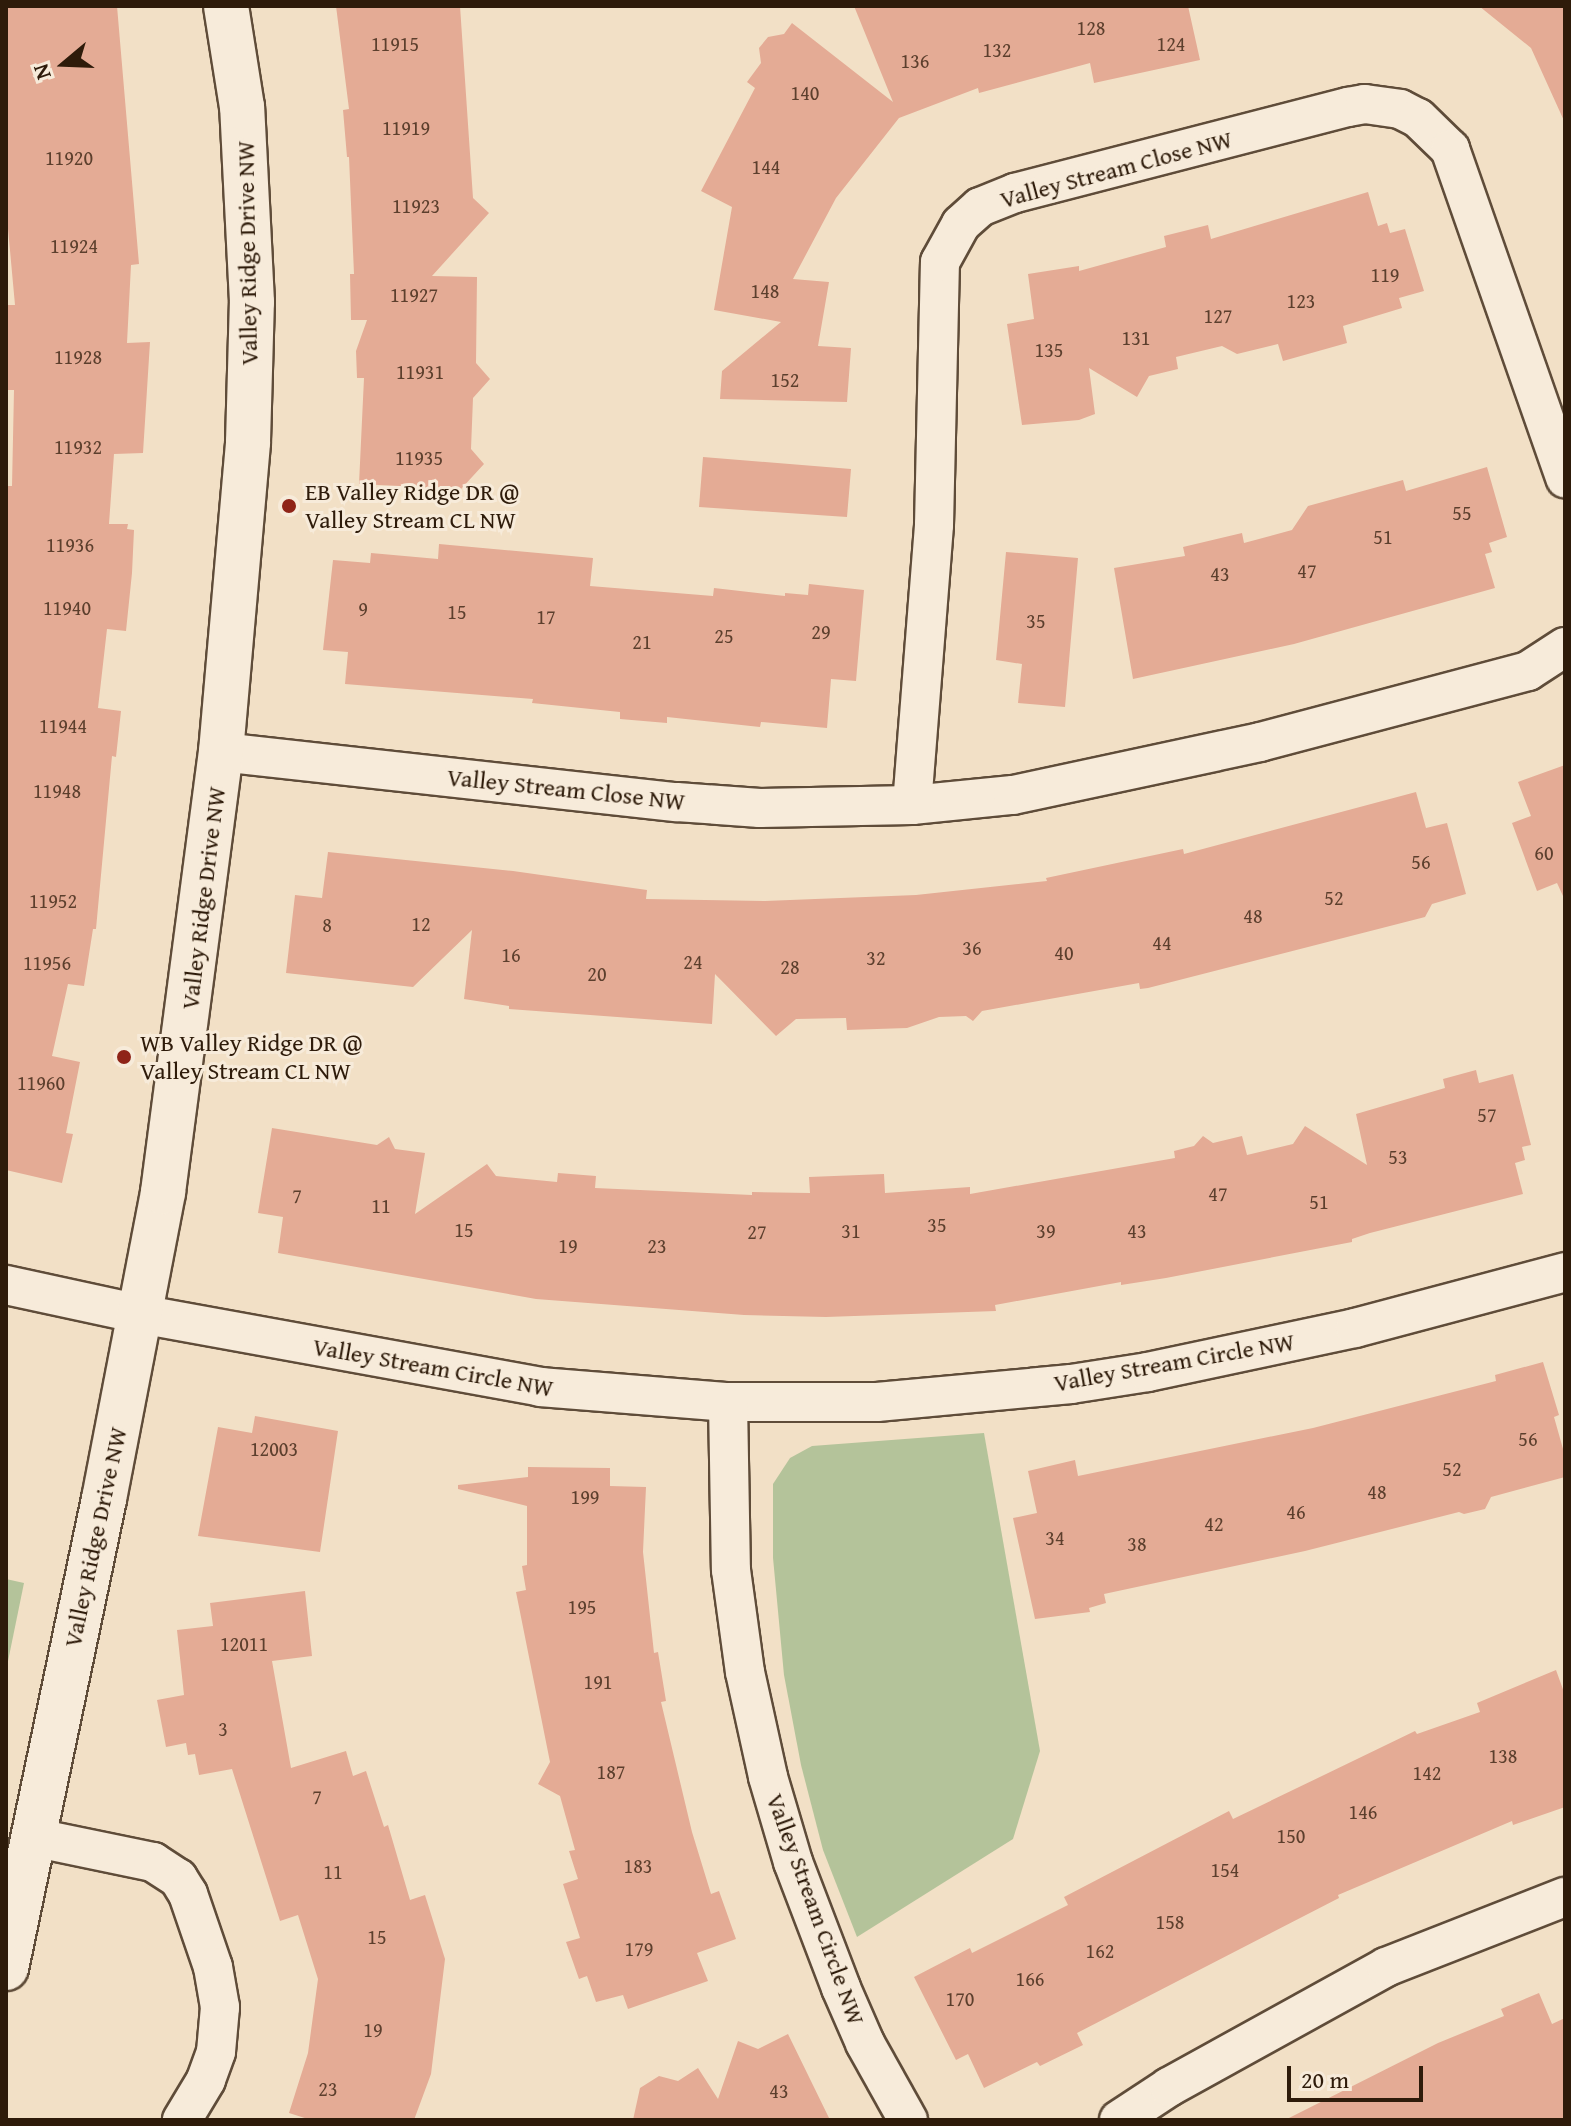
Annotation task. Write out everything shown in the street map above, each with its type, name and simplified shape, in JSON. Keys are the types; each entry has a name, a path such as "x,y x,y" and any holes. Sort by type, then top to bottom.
{"street":[{"name":"Valley Ridge Drive NW","path":"6,1968 163,1192 221,752 248,442 252,302 242,107 226,6"},
{"name":"Valley Stream Close NW","path":"912,805 934,525 940,262 961,224 980,207 1015,193 1348,107 1365,104 1400,109 1418,118 1450,149 1565,478"},
{"name":"Valley Stream Close NW","path":"221,752 677,802 760,808 912,805 1013,795 1260,742 1528,671 1565,647"},
{"name":"Valley Stream Circle NW","path":"6,1285 140,1314 525,1385 728,1402 877,1402 1071,1384 1148,1372 1355,1328 1565,1272"},
{"name":"Valley Stream Circle NW","path":"728,1402 731,1570 745,1672 768,1777 793,1862 841,1988 865,2043 908,2120"},
{"path":"32,1837 153,1862 178,1878 188,1894 218,1985 220,2032 206,2080 182,2120"},
{"path":"1119,2120 1169,2087 1386,1967 1565,1897"}],"green space":[{"path":"984,1433 1040,1751 1013,1839 857,1937 823,1850 801,1765 784,1675 773,1558 773,1484 790,1458 812,1446"},
{"path":"6,1579 24,1583 6,1671"}],"building":[{"path":"6,6 117,6 139,264 131,265 127,343 150,342 143,453 114,454 109,524 128,524 127,529 134,530 132,573 126,631 107,629 98,708 121,711 116,757 112,756 96,929 93,929 84,986 68,984 52,1056 80,1062 66,1133 73,1134 62,1183 6,1170 6,486 12,486 14,390 6,390 6,305 15,305 6,207"},
{"path":"336,6 460,6 473,198 489,213 432,276 477,277 476,363 490,379 473,398 471,449 484,464 461,489 359,484 364,378 357,378 356,351 367,320 351,320 350,274 354,274 349,157 343,110 349,109"},
{"path":"854,6 1188,6 1200,60 1094,83 1090,63 979,93 978,88 899,118 836,198 793,279 829,282 818,346 851,348 847,402 720,399 722,371 781,322 714,310 732,207 701,191 755,88 747,82 761,63 759,48 768,37 784,34 792,23 893,102"},
{"path":"1479,6 1565,6 1565,123 1531,48"},
{"path":"1368,192 1378,226 1387,223 1390,233 1405,229 1424,291 1399,298 1402,308 1343,326 1347,343 1283,361 1278,344 1237,354 1222,346 1176,357 1178,369 1149,376 1137,397 1089,368 1095,414 1079,420 1022,425 1007,324 1034,319 1028,274 1079,266 1079,271 1166,247 1164,236 1208,225 1211,239"},
{"path":"703,457 851,469 847,517 699,507"},
{"path":"1487,467 1507,537 1489,543 1492,552 1485,554 1495,588 1294,644 1133,679 1114,568 1185,556 1183,547 1242,533 1244,543 1292,530 1308,506 1403,480 1406,491"},
{"path":"439,544 593,558 590,586 713,596 714,588 785,596 785,593 808,595 809,584 864,590 856,681 831,679 827,728 761,722 760,727 667,717 667,723 620,719 620,712 532,703 533,699 345,684 348,652 323,650 333,560 370,563 371,553 438,559"},
{"path":"1006,552 1078,558 1065,707 1018,703 1022,664 996,660"},
{"path":"1565,765 1563,896 1557,883 1537,891 1512,823 1531,816 1518,782"},
{"path":"1416,792 1426,828 1447,823 1466,894 1432,904 1425,917 1148,988 1140,989 1139,983 982,1011 973,1021 966,1016 939,1017 907,1028 847,1030 846,1018 796,1019 776,1036 715,974 712,1024 509,1009 509,1006 464,999 472,930 413,987 286,973 295,895 322,898 328,852 513,871 647,890 646,899 765,901 916,895 1047,881 1046,878 1183,849 1184,854"},
{"path":"1476,1070 1479,1083 1513,1074 1531,1145 1522,1147 1525,1160 1515,1163 1523,1194 1370,1233 1352,1239 1352,1242 1166,1278 1121,1285 1121,1282 995,1305 996,1311 826,1317 744,1315 536,1299 278,1253 283,1217 258,1213 272,1128 377,1145 389,1137 395,1149 425,1153 415,1214 487,1164 496,1176 557,1182 558,1173 596,1176 595,1188 752,1195 752,1192 810,1193 809,1177 884,1174 885,1193 970,1187 970,1194 1175,1158 1174,1151 1194,1146 1203,1136 1213,1143 1242,1136 1247,1155 1293,1144 1305,1126 1367,1165 1356,1114 1445,1088 1443,1079"},
{"path":"1543,1362 1559,1415 1554,1417 1565,1456 1565,1477 1491,1497 1485,1509 1464,1514 1459,1512 1305,1551 1104,1594 1106,1603 1089,1608 1090,1612 1035,1619 1013,1518 1037,1513 1028,1471 1075,1460 1078,1476 1313,1428 1496,1381 1495,1375"},
{"path":"255,1416 338,1431 320,1552 198,1536 218,1427 252,1433"},
{"path":"528,1467 610,1468 610,1486 646,1487 643,1552 654,1653 658,1652 666,1701 661,1702 692,1832 711,1894 719,1891 736,1939 697,1953 708,1981 628,2009 623,1995 596,2002 587,1976 579,1979 566,1942 580,1938 563,1884 578,1879 569,1851 575,1850 560,1796 538,1784 550,1762 516,1592 526,1590 522,1566 527,1565 527,1506 458,1489 458,1485 528,1477"},
{"path":"305,1591 312,1656 272,1661 291,1768 346,1751 353,1776 366,1771 384,1827 388,1825 410,1900 425,1895 445,1959 431,2074 414,2120 311,2120 289,2113 308,2053 318,1979 298,1915 280,1921 232,1769 199,1775 195,1754 188,1755 186,1743 166,1747 157,1700 184,1695 177,1630 213,1626 210,1603"},
{"path":"1556,1670 1565,1695 1565,1807 1513,1825 1512,1821 1338,1895 1339,1898 1077,2033 1083,2045 1040,2066 1037,2062 984,2088 968,2054 956,2060 914,1977 970,1948 972,1953 1068,1905 1064,1897 1229,1811 1233,1819 1415,1731 1417,1734 1480,1712 1477,1703"},
{"path":"1539,1993 1552,2024 1565,2018 1565,2120 1285,2120 1438,2043 1504,2016 1501,2009"},
{"path":"788,2034 830,2120 633,2120 640,2088 659,2076 678,2081 698,2068 718,2099 738,2041 758,2049"}],"place":[{"name":"EB Valley Ridge DR @ Valley Stream CL NW","path":"289,506"},
{"name":"WB Valley Ridge DR @ Valley Stream CL NW","path":"124,1057"}]}
